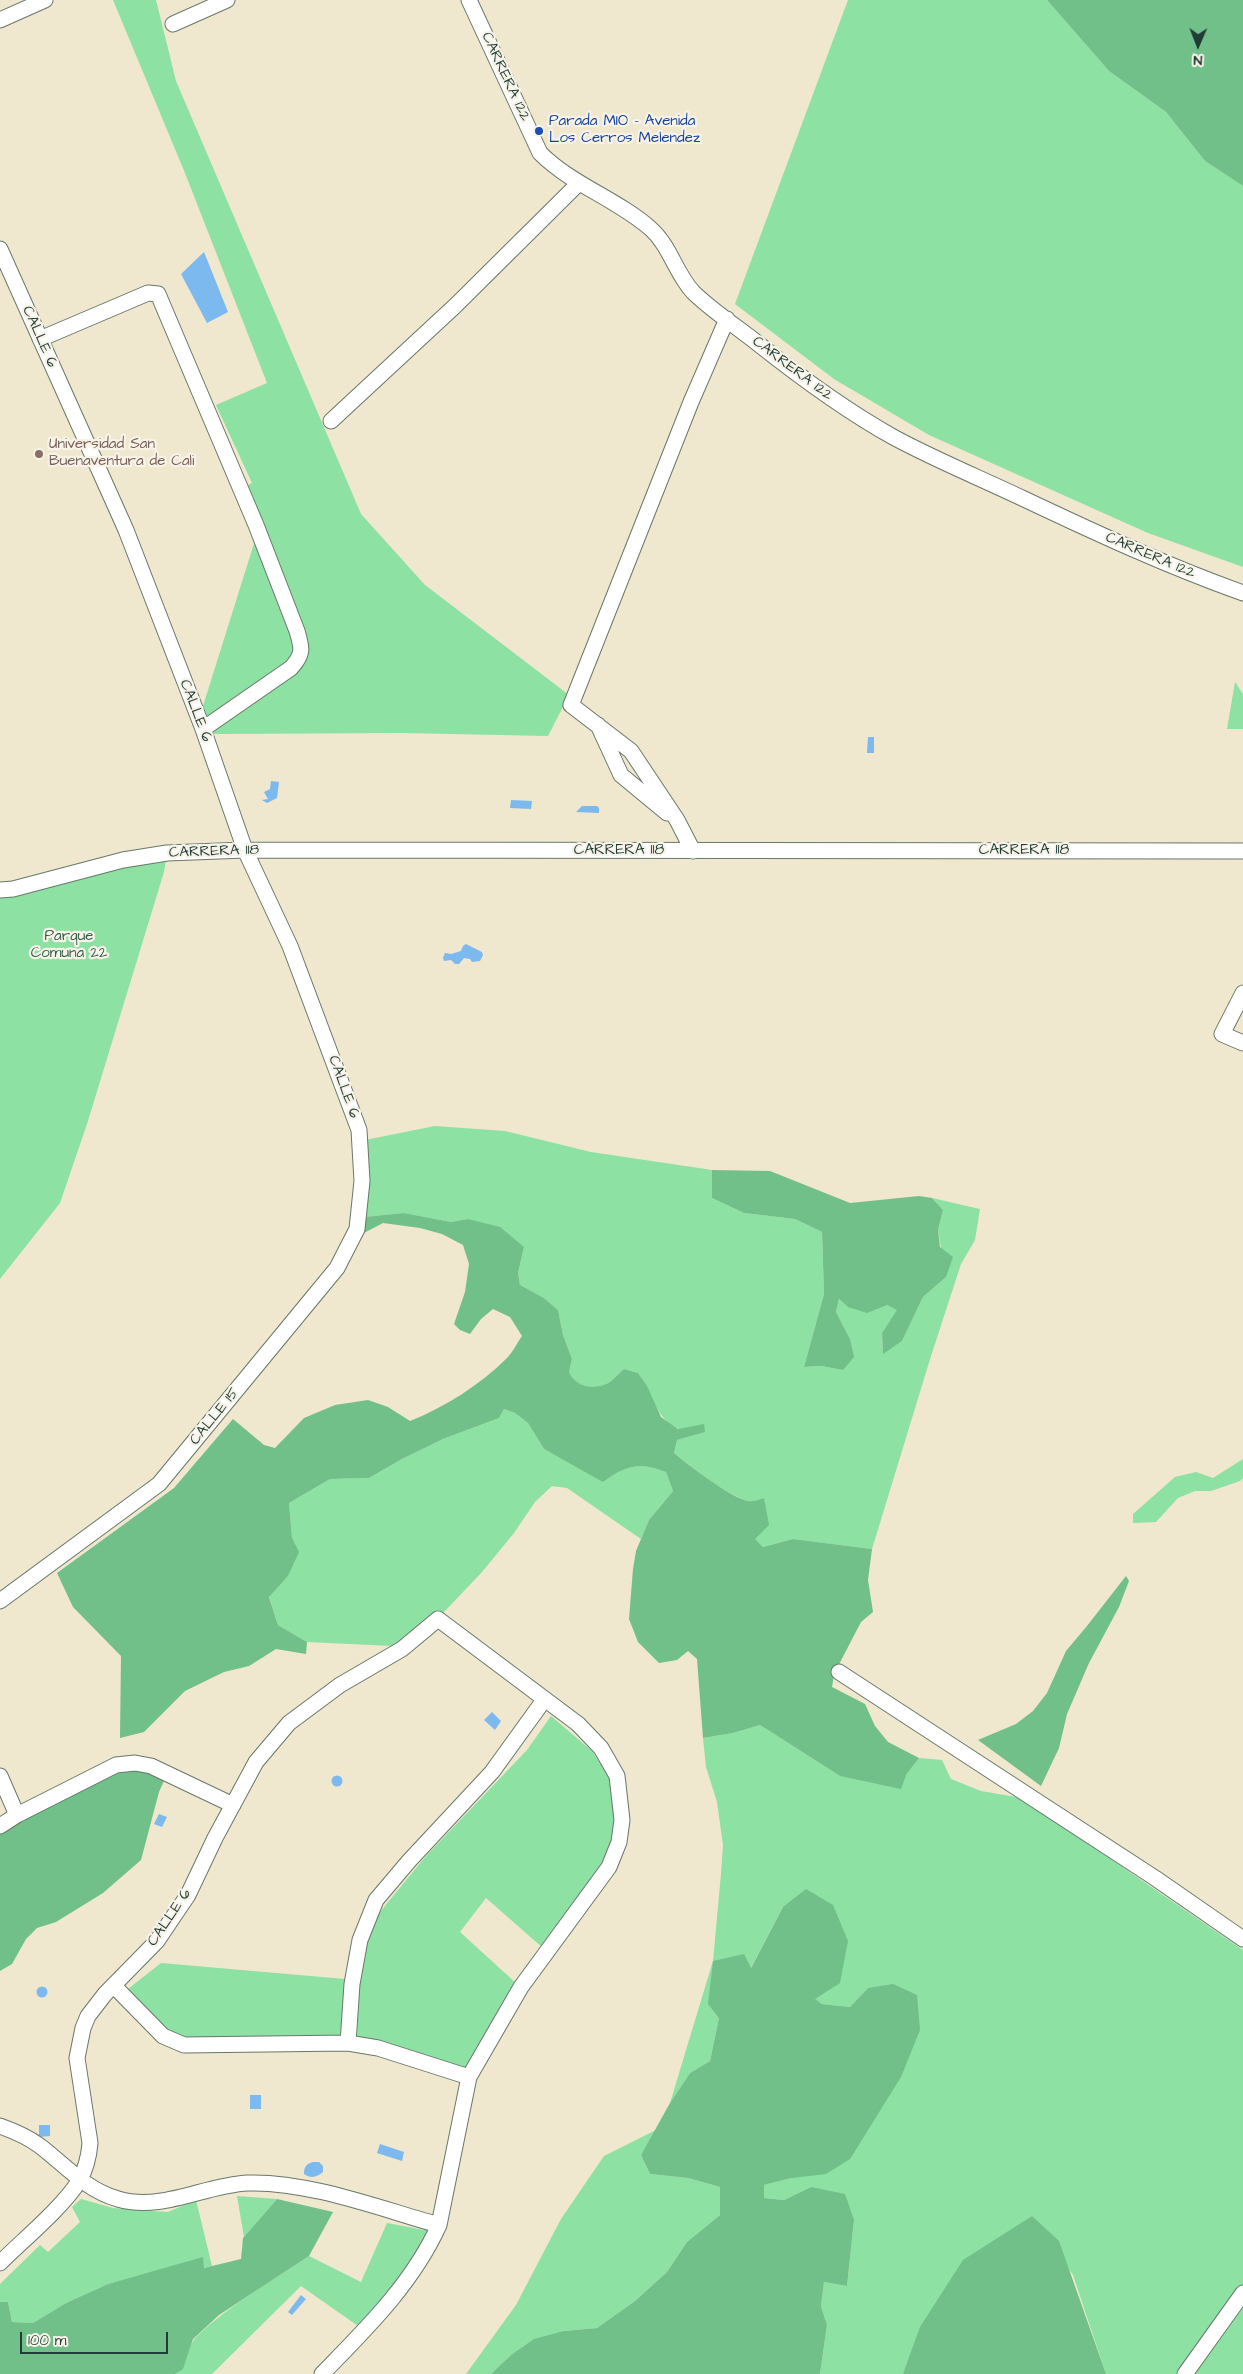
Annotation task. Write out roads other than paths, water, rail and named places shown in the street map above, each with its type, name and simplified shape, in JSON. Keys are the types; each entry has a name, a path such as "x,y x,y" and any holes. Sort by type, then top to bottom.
{"street":[{"path":"0,20 45,0"},
{"path":"173,24 227,0"},
{"name":"CARRERA 122","path":"468,0 540,153 553,166 636,217 653,231 666,248 678,273 694,293 822,392 896,438 1120,544 1171,566 1243,592"},
{"path":"330,421 455,306 579,183"},
{"name":"CALLE 6","path":"0,249 126,530 203,729 245,850 290,946 344,1085 359,1130 362,1181"},
{"path":"40,338 148,293 158,294 252,516 297,631 301,645 301,656 291,668 203,729"},
{"path":"693,851 677,820 631,751 571,705 691,402 727,319"},
{"path":"598,724 621,775 646,798 677,820"},
{"name":"CARRERA 118","path":"0,890 14,889 123,860 167,853 245,850 1243,851"},
{"path":"1243,993 1222,1034 1243,1043"},
{"name":"CALLE 15","path":"0,1601 159,1484 337,1268 357,1229 362,1181"},
{"name":"CALLE 6","path":"0,2263 71,2193 80,2180 88,2158 90,2143 77,2058 79,2042 88,2016 157,1941 188,1895 215,1838 256,1762 289,1723 340,1685 402,1649 438,1619 544,1700"},
{"path":"839,1672 1155,1878 1243,1939"},
{"path":"322,2374 378,2314 411,2275 429,2247 439,2225 469,2077 521,1987 609,1867 619,1842 622,1820 617,1776 601,1748 578,1724 544,1700 492,1772 409,1861 376,1900 360,1940 352,1984 348,2043"},
{"path":"0,1826 116,1765 135,1763 151,1766 233,1805"},
{"path":"0,1776 18,1815"},
{"path":"114,1986 163,2036 184,2045 348,2043 378,2048 469,2077"},
{"path":"0,2126 40,2146 89,2187 118,2199 154,2203 224,2185 273,2183 336,2196 439,2225"},
{"path":"1185,2374 1243,2293"}],"water":[{"path":"204,252 228,312 207,323 181,274"},
{"path":"868,737 874,737 874,753 867,753"},
{"path":"271,781 279,782 277,798 267,803 262,800 268,799 264,792 270,789"},
{"path":"511,800 532,801 531,809 510,808"},
{"path":"582,806 597,806 599,813 576,812"},
{"path":"466,944 482,952 483,955 480,961 472,962 470,959 464,958 459,964 455,964 451,960 444,961 445,953 451,954 461,951"},
{"path":"492,1712 501,1721 495,1730 484,1720"},
{"path":"337,1775 343,1781 337,1787 331,1781"},
{"path":"159,1814 167,1817 162,1827 154,1824"},
{"path":"42,1986 48,1992 42,1998 36,1992"},
{"path":"250,2095 261,2095 261,2109 250,2109"},
{"path":"39,2125 50,2125 50,2136 39,2137"},
{"path":"380,2144 404,2152 402,2161 377,2153"},
{"path":"313,2162 319,2162 323,2166 323,2172 312,2177 304,2174 304,2169"},
{"path":"301,2295 306,2299 292,2315 288,2312"}],"place":[{"name":"Parada MIO - Avenida Los Cerros Melendez","path":"539,131"},
{"name":"Universidad San Buenaventura de Cali","path":"39,454"}],"park label":[{"name":"Parque Comuna 22","path":"69,946"}]}
